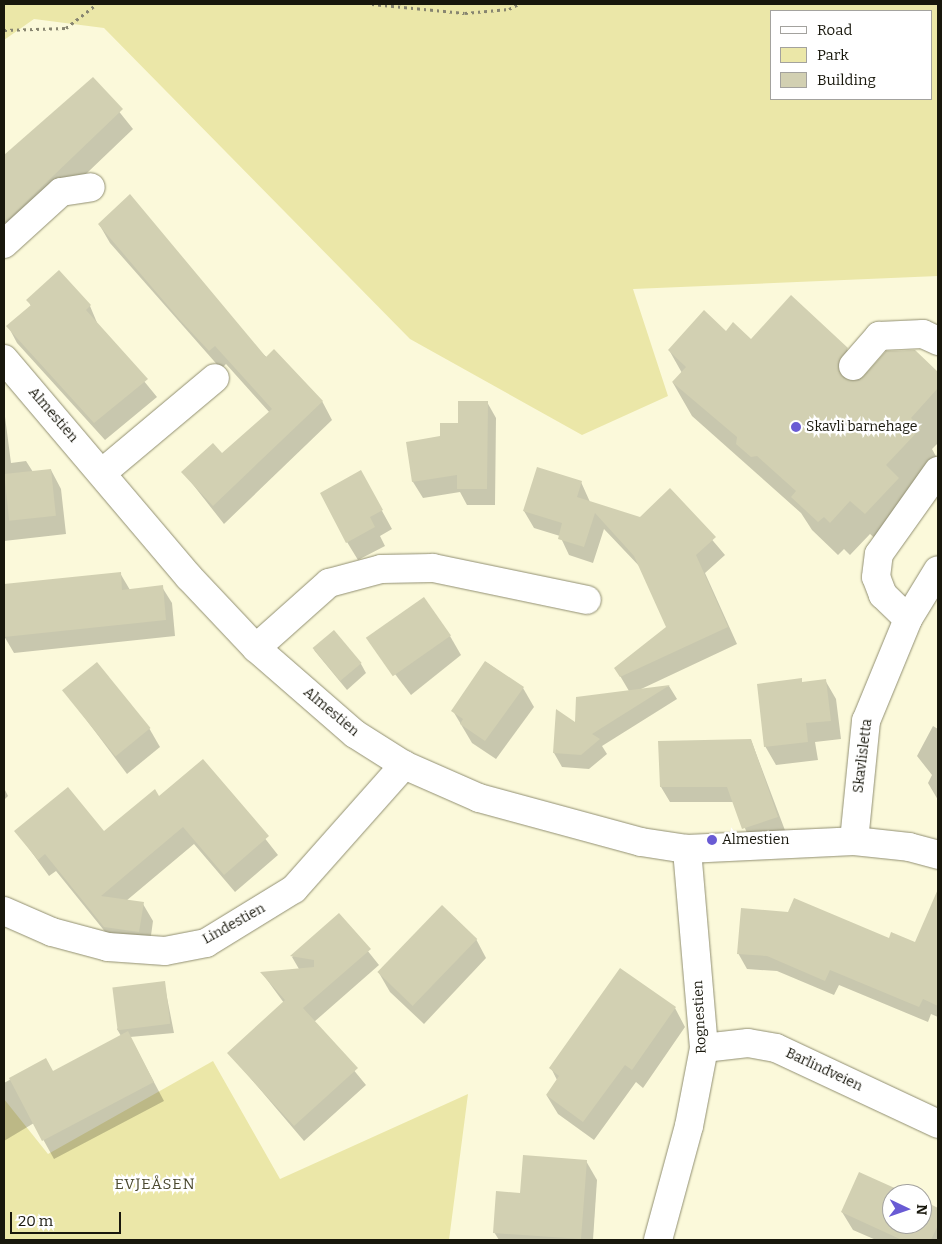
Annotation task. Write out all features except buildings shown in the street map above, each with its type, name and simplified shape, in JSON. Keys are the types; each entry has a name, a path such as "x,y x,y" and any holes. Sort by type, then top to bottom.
{"street":[{"path":"4,244 61,192 91,187"},
{"path":"853,366 880,336 922,334 938,341"},
{"name":"Almestien","path":"4,359 103,472 189,577 256,648 356,734 404,766 479,798 641,842 687,849 854,841 909,846 938,855"},
{"path":"103,472 215,378"},
{"path":"908,619 883,595 876,577 879,554 938,471"},
{"path":"256,648 329,583 381,570 433,568 587,600"},
{"name":"Skavlisletta","path":"854,841 866,721 908,619 938,570"},
{"name":"Lindestien","path":"6,916 108,947 165,951 206,943 294,889 404,766"},
{"name":"Rognestien","path":"658,1240 689,1126 704,1048 687,849"},
{"name":"Barlindveien","path":"704,1048 748,1043 776,1048 938,1124"}],"path":[{"path":"4,30 66,28 97,4"},
{"path":"372,4 465,13 509,9 519,4"}],"green space":[{"path":"4,4 938,4 938,276 633,289 668,396 582,435 410,339 104,28 34,19 4,40"},
{"path":"213,1061 280,1179 468,1094 449,1240 4,1240 4,1099 48,1154"}],"place":[{"name":"Skavli barnehage","path":"796,427"},
{"name":"Almestien","path":"712,840"}],"district":[{"name":"EVJEÅSEN","path":"155,1185"}]}
